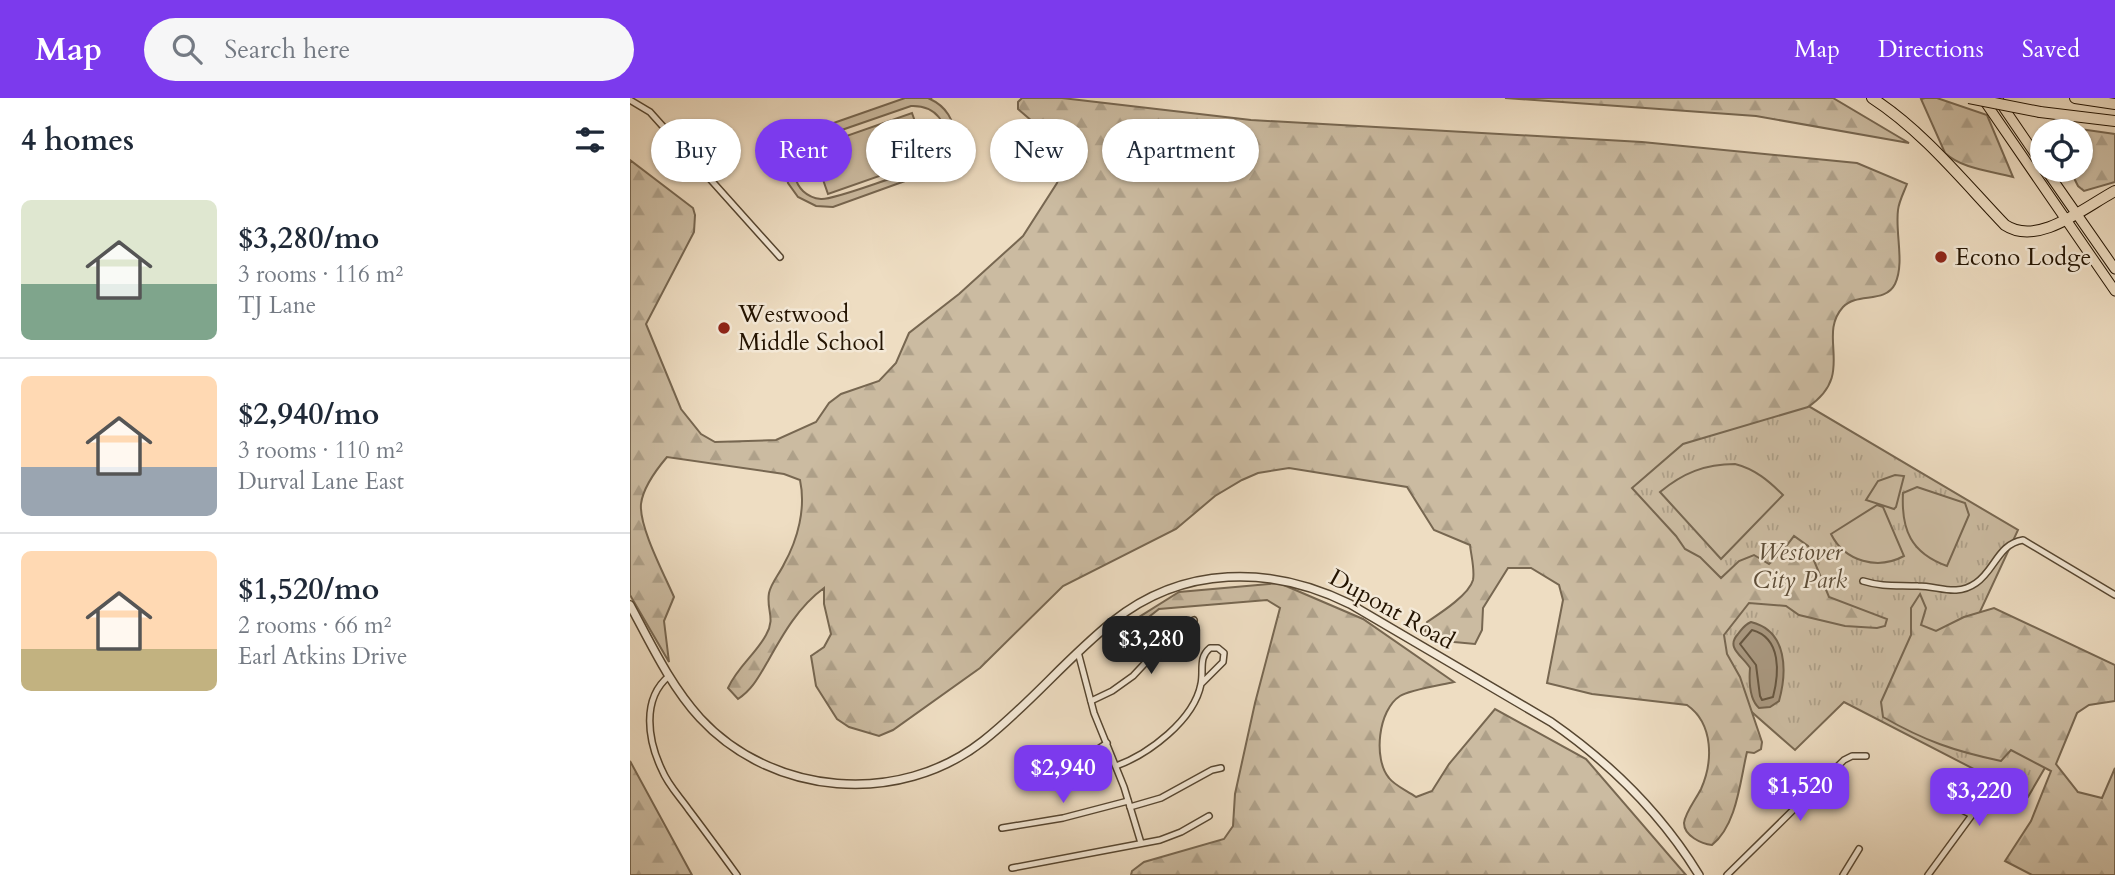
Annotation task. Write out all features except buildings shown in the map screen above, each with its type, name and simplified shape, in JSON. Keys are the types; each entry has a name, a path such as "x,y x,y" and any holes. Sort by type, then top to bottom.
{"highway":[{"path":"1872,98 1896,113 2005,225 2015,232 2035,232 2072,216 2115,191"},
{"path":"1969,98 2040,112 2115,121"},
{"path":"2076,98 2115,104"}],"main road":[{"path":"1983,98 2115,269"},
{"path":"1997,98 2030,146"},
{"path":"2053,182 2115,291"}],"street":[{"path":"630,100 650,112 780,257"},
{"path":"1863,581 1878,586 1919,586 1944,591 1966,588 1988,572 2005,546 2023,540 2115,595"},
{"name":"Dupont Road","path":"630,606 682,696 723,739 751,757 790,775 858,785 899,780 957,758 994,732 1078,653 1129,610 1163,592 1195,582 1251,576 1292,582 1324,592 1488,684 1580,742 1641,799 1699,875"},
{"path":"1091,701 1112,691 1133,676 1148,660 1164,632 1194,620"},
{"path":"1116,766 1136,757 1171,732 1189,710 1201,684 1223,662 1224,653 1218,648 1210,648 1204,654 1201,684"},
{"path":"1078,653 1091,701 1116,766 1141,844"},
{"path":"669,676 659,687 651,707 649,728 653,746 667,780 737,875"},
{"path":"1042,757 1086,757 1107,743"},
{"path":"1727,875 1844,760 1852,756 1866,756"},
{"path":"1002,828 1155,801 1212,770 1221,768"},
{"path":"1928,875 1972,815 1938,798"},
{"path":"1012,868 1176,835 1209,816"},
{"path":"1843,875 1859,849"}],"green space":[{"path":"905,98 932,98 930,99 950,119 940,119 928,109 911,106 866,119 866,122 852,126 852,119 845,119"},
{"path":"1022,98 1062,98 1242,119 1102,119 1102,182 1259,182 1259,120 1642,142 1857,163 1907,184 1898,210 1900,257 1895,284 1885,294 1856,300 1843,307 1833,331 1833,369 1830,382 1822,394 1808,407 1683,444 1632,488 1685,549 1700,557 1721,578 1739,561 1754,555 1769,564 1794,536 1808,546 1829,597 1887,619 1885,626 1877,628 1845,626 1799,615 1786,606 1749,603 1724,635 1727,654 1740,677 1762,742 1761,749 1754,753 1747,752 1732,814 1727,826 1712,845 1690,835 1684,823 1701,789 1708,767 1709,744 1696,713 1687,705 1592,694 1547,683 1563,600 1559,585 1531,568 1508,568 1483,608 1482,630 1475,644 1454,642 1425,631 1427,622 1466,592 1473,580 1473,562 1470,545 1434,530 1407,487 1289,468 1258,473 1242,480 1215,496 1176,529 1063,586 980,668 893,730 879,736 849,727 837,719 816,686 811,656 824,647 831,634 824,604 824,588 792,621 748,691 738,699 728,688 769,629 770,589 789,554 800,523 800,480 784,474 667,457 647,485 642,498 641,514 674,597 664,621 669,662 630,595 630,160 651,176 651,182 659,182 693,208 695,215 694,232 646,324 681,409 701,434 715,442 776,440 816,422 829,403 841,394 879,381 896,363 909,333 959,294 1023,236 1057,182 1088,182 1088,119 1030,119 1018,109 1018,102"},
{"path":"1505,98 1833,98 1909,143 1756,116"},
{"path":"1937,98 1987,115 2013,177 1968,166 1945,153 1921,99"},
{"path":"912,113 914,119 895,119"},
{"path":"866,129 866,181 828,194 824,182 852,182 852,134"},
{"path":"2093,131 2115,134 2115,182 2084,191 2076,182 2093,182"},
{"path":"797,182 803,191 821,199 881,182 902,182 833,207 816,206 798,197 788,183"},
{"name":"Westover City Park","path":"1592,278 2018,530 1965,644 2082,704 2028,797 1844,702 1795,750 1554,538"},
{"path":"1735,464 1761,476 1783,495 1721,559 1660,492 1695,471"},
{"path":"1895,475 1904,476 1894,509 1866,500 1878,481"},
{"path":"1917,487 1965,503 1969,515 1947,566 1935,561 1917,547 1907,529 1903,493"},
{"path":"1877,505 1883,507 1904,556 1873,563 1853,557 1837,544 1831,534"},
{"path":"1279,583 1363,619 1454,682 1404,694 1387,712 1380,735 1381,759 1384,770 1395,784 1416,797 1432,791 1449,764 1495,709 1586,759 1686,875 1131,875 1132,871 1144,862 1224,839 1233,826 1235,794 1280,608 1267,600 1159,609 1131,631 1128,624 1179,592"},
{"path":"1920,594 1926,608 1921,625 1936,631 1964,617 1994,608 2115,665 2115,701 2089,705 2077,713 2056,764 2078,792 2102,798 2115,768 2115,875 2032,875 2005,861 2031,821 2051,771 2011,750 2001,761 1954,749 1926,739 1883,717 1881,702 1911,635 1911,608"},
{"path":"630,761 692,875 630,875"}],"water":[{"path":"1751,622 1772,634 1782,654 1782,690 1779,701 1770,707 1759,708 1753,700 1750,668 1736,652 1733,644 1743,627"}],"place":[{"name":"Econo Lodge","path":"1941,257"},
{"name":"Westwood Middle School","path":"724,328"}]}
